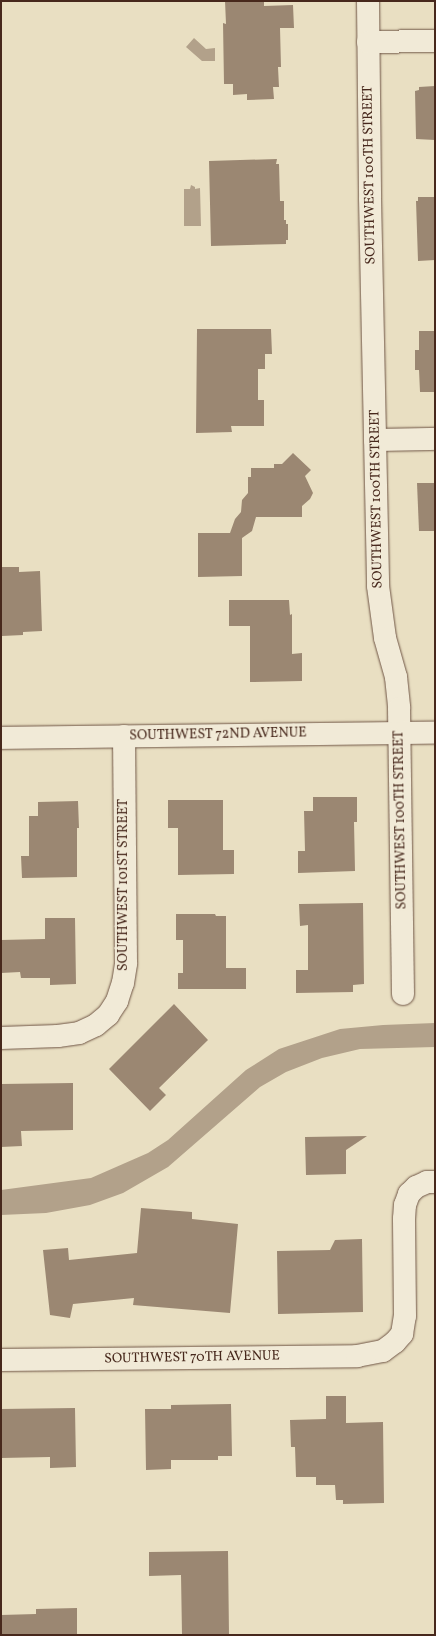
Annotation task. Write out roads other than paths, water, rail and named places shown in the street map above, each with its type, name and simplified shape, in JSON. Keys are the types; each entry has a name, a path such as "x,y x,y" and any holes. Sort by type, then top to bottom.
{"street":[{"name":"SOUTHWEST 100TH STREET","path":"368,1 379,599 385,638 398,691 400,733 403,994"},
{"path":"368,42 435,41"},
{"path":"375,440 435,439"},
{"name":"SOUTHWEST 72ND AVENUE","path":"1,738 435,733"},
{"name":"SOUTHWEST 101ST STREET","path":"1,1038 58,1036 79,1033 96,1025 108,1015 118,1001 126,963 124,736"},
{"name":"SOUTHWEST 70TH AVENUE","path":"1,1360 357,1356 383,1351 395,1342 402,1334 404,1316 405,1205 409,1194 416,1187 427,1182 435,1182"}]}
